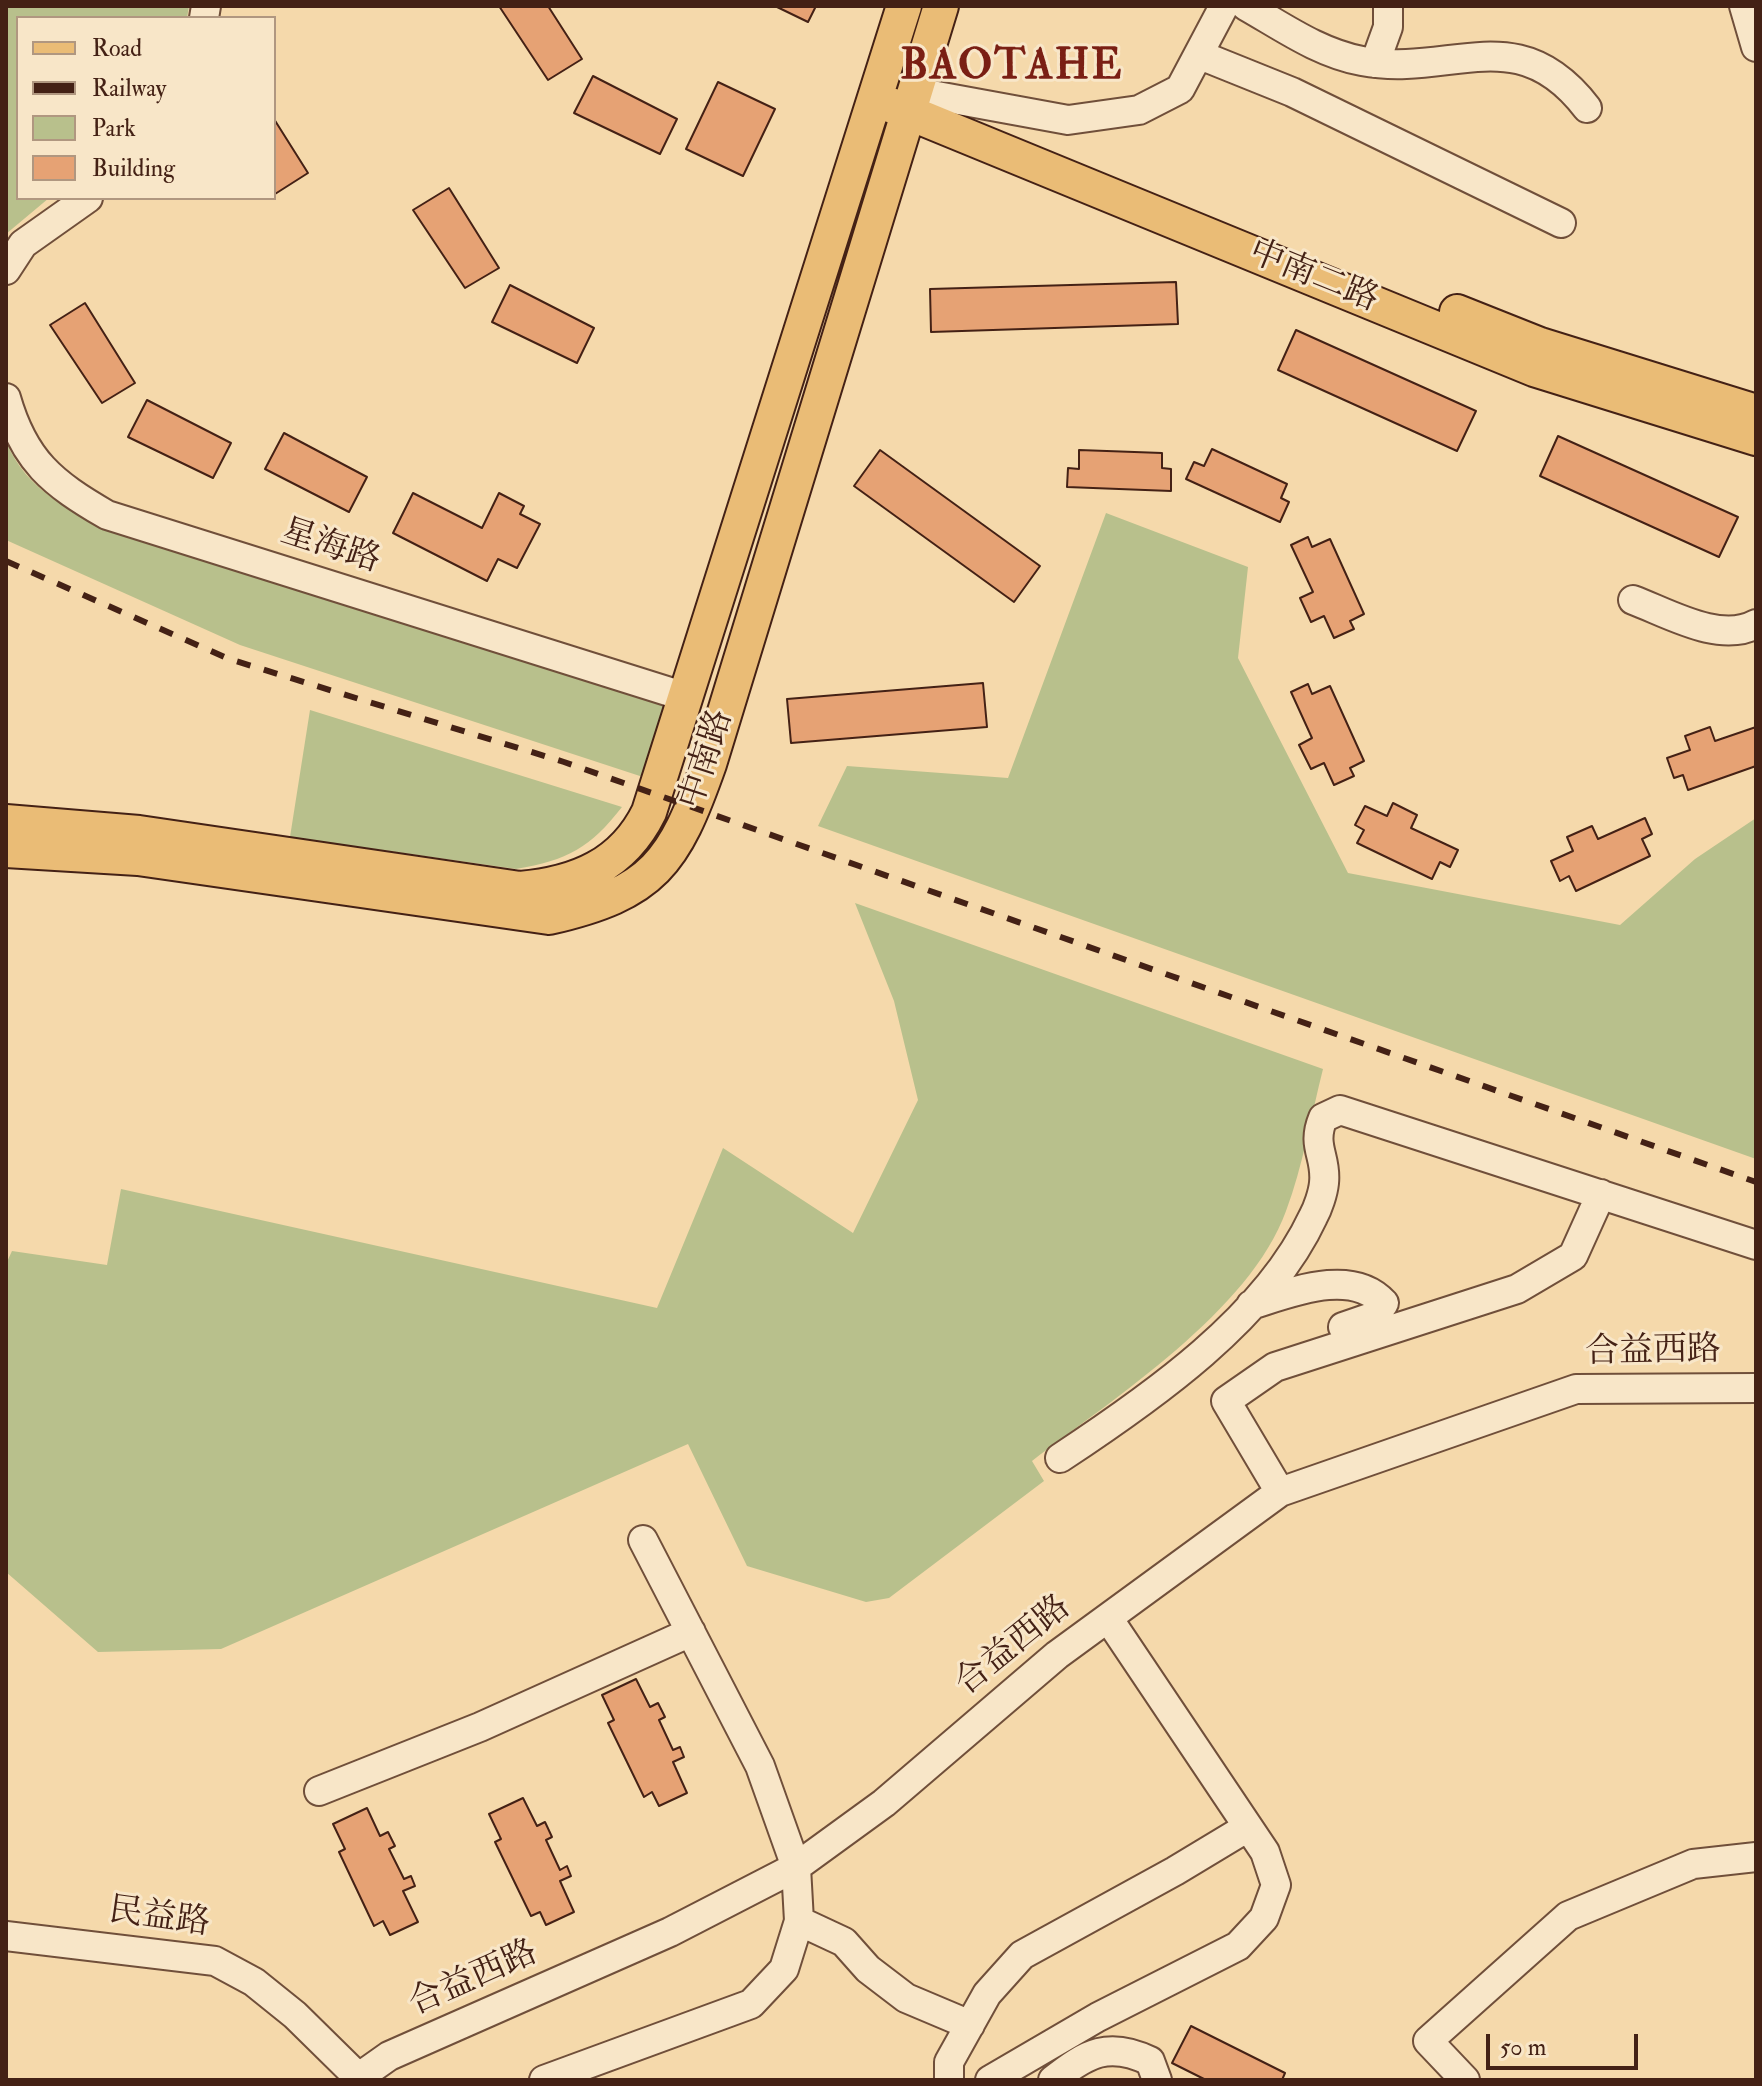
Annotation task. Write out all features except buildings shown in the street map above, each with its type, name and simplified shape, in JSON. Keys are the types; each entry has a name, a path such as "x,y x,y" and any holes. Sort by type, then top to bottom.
{"main road":[{"name":"中南路","path":"6,822 139,833 520,889 553,886 584,877 606,864 639,834 649,812 904,6"},
{"name":"中南路","path":"6,850 138,858 549,917 594,907 632,890 664,862 686,827 941,6"},
{"name":"中南二路","path":"879,90 1540,345 1756,412"},
{"name":"中南二路","path":"912,102 1534,369 1756,438"}],"street":[{"path":"912,102 1068,120 1139,110 1180,89 1224,6"},
{"path":"1246,6 1328,52 1375,63 1400,66 1489,55 1538,63 1567,83 1587,108"},
{"path":"1375,63 1388,27 1388,6"},
{"path":"1744,6 1756,47"},
{"path":"1200,55 1292,92 1561,223"},
{"path":"6,270 23,244 85,200"},
{"name":"星海路","path":"6,398 16,433 37,466 65,491 107,515 686,697"},
{"path":"1633,600 1714,629 1734,632 1756,624"},
{"path":"1060,1458 1136,1408 1251,1305 1283,1268 1314,1216 1324,1182 1316,1135 1323,1118 1340,1110 1756,1245"},
{"path":"1280,1492 1226,1401 1275,1367 1517,1289 1573,1256 1601,1194"},
{"path":"1251,1305 1311,1287 1346,1285 1374,1292 1384,1303 1375,1316 1346,1325 1335,1336 1335,1347"},
{"name":"合益西路","path":"356,2078 389,2056 670,1932 796,1867 884,1803 1057,1655 1280,1492 1576,1389 1756,1388"},
{"path":"544,2080 751,2004 784,1969 799,1921 796,1867 760,1766 643,1540"},
{"path":"990,2080 1098,2017 1238,1946 1264,1918 1276,1885 1265,1852 1108,1618"},
{"path":"319,1791 480,1727 691,1632"},
{"path":"949,2080 949,2062 987,1994 1022,1955 1248,1827"},
{"path":"1465,2080 1428,2041 1568,1916 1693,1864 1756,1857"},
{"path":"799,1921 844,1942 868,1969 906,1998 970,2025"},
{"name":"民益路","path":"6,1936 215,1961 254,1982 295,2015 356,2078"},
{"path":"1053,2080 1082,2058 1125,2049 1150,2061 1157,2080"}],"green space":[{"path":"6,6 189,6 187,16 16,16 16,200 47,200 6,234"},
{"path":"6,441 26,474 54,499 123,532 671,698 646,778 240,645 6,540"},
{"path":"1106,513 1248,567 1238,658 1348,873 1620,925 1695,859 1756,818 1756,1159 818,826 847,766 1008,778"},
{"path":"310,710 622,807 599,833 576,850 550,861 516,869 290,837"},
{"path":"855,903 1323,1069 1292,1194 1268,1248 1243,1283 1176,1350 1032,1461 1044,1481 889,1598 866,1602 747,1566 688,1444 221,1649 98,1652 6,1572 6,1264 12,1251 107,1265 121,1189 657,1308 723,1148 853,1233 918,1100 894,1001"}],"railway":[{"path":"6,561 229,659 564,762 1756,1182"}],"district":[{"name":"BAOTAHE","path":"1012,69"}]}
